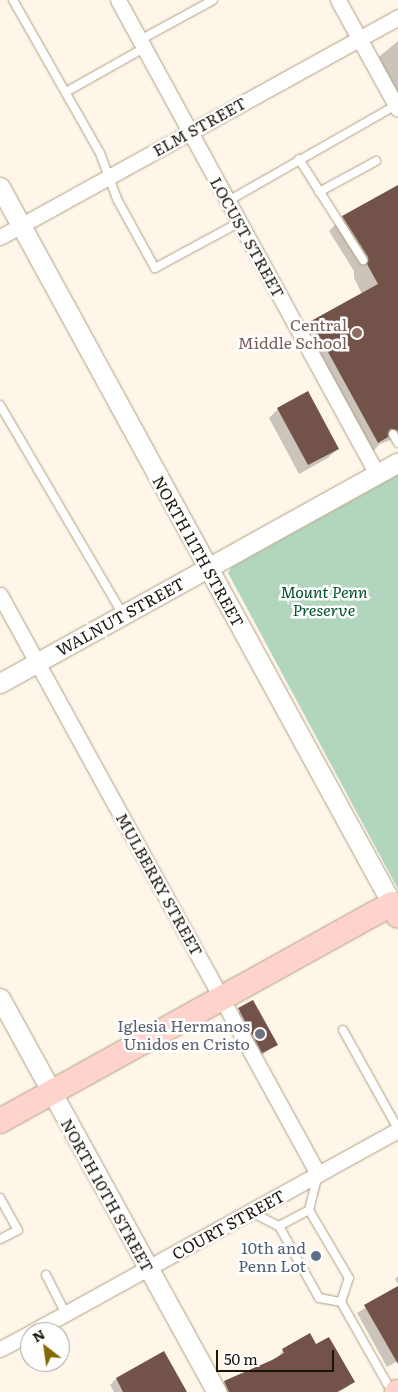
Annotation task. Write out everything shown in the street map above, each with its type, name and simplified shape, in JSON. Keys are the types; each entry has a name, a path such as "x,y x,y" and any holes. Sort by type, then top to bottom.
{"main road":[{"path":"0,1121 396,907"}],"street":[{"name":"LOCUST STREET","path":"118,0 377,474"},
{"path":"338,0 397,107"},
{"name":"ELM STREET","path":"0,236 398,17"},
{"name":"NORTH 11TH STREET","path":"0,187 396,907"},
{"name":"WALNUT STREET","path":"0,683 398,462"},
{"name":"MULBERRY STREET","path":"0,595 318,1174"},
{"name":"NORTH 10TH STREET","path":"1,1000 217,1392"},
{"name":"COURT STREET","path":"50,1322 398,1130"},
{"name":"COURT STREET","path":"0,1349 20,1338"}],"lane":[{"path":"14,0 100,153 117,199 155,268 240,222"},
{"path":"66,92 213,0"},
{"path":"228,202 299,159 397,107"},
{"path":"299,159 362,260"},
{"path":"319,192 376,160"},
{"path":"0,404 3,417 48,484 123,615"},
{"path":"394,434 398,442"},
{"path":"343,1030 398,1130"},
{"path":"318,1174 310,1210 349,1278 340,1302"},
{"path":"0,1198 18,1230 0,1239"},
{"path":"279,1226 310,1210"},
{"path":"250,1212 279,1226 320,1298 340,1302 392,1392"},
{"path":"46,1275 66,1314"}],"green space":[{"name":"Mount Penn Preserve","path":"398,475 398,889 228,573 232,567"}],"building":[{"path":"398,185 398,431 390,429 388,437 378,443 311,321 378,284 367,264 368,257 342,216"},
{"path":"308,391 339,449 308,465 277,408"},
{"name":"Iglesia Hermanos Unidos en Cristo","path":"253,1000 278,1045 262,1053 238,1008"},
{"path":"398,1286 398,1364 364,1305"},
{"path":"310,1333 316,1344 329,1337 355,1382 337,1392 229,1392 224,1381 272,1360 284,1353 282,1349"},
{"path":"164,1351 187,1392 123,1392 116,1378"}],"place":[{"name":"Central Middle School","path":"357,333"},
{"name":"Iglesia Hermanos Unidos en Cristo","path":"260,1034"},
{"name":"10th and Penn Lot","path":"316,1256"}]}
